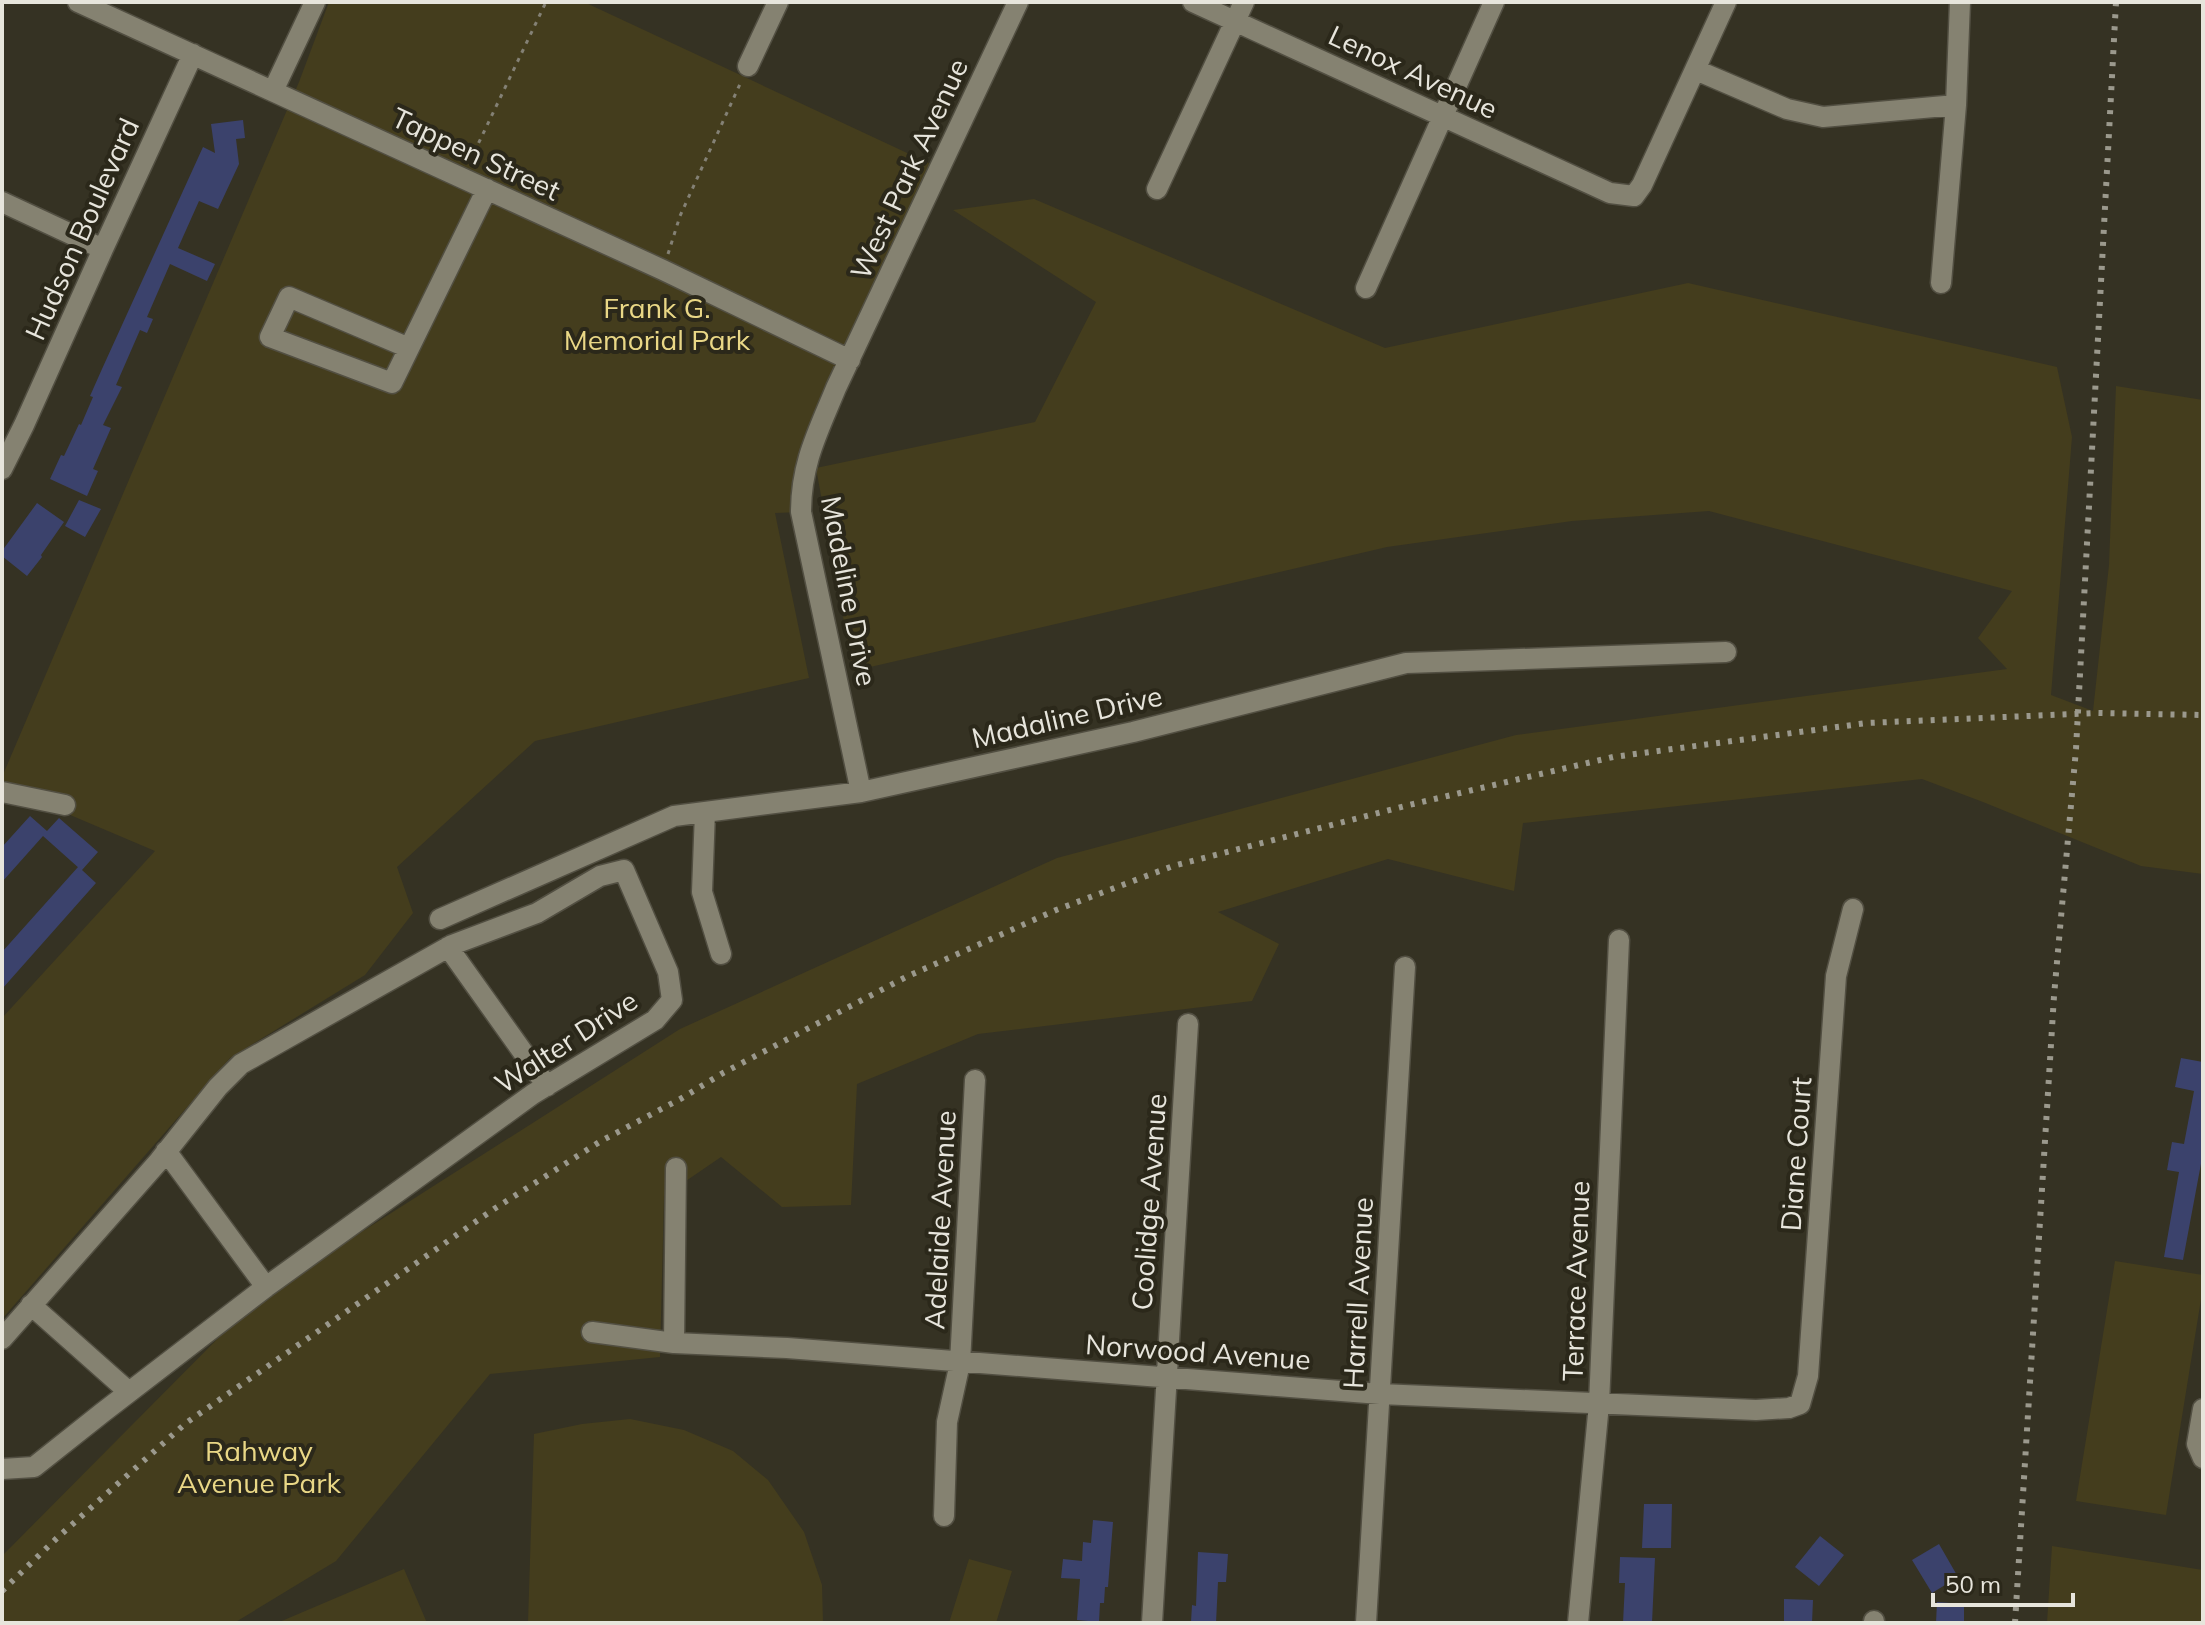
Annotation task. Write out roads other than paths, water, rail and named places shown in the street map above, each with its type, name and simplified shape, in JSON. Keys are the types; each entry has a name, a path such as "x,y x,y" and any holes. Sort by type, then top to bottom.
{"street":[{"name":"Tappen Street","path":"78,2 663,270 850,360"},
{"path":"273,91 315,2"},
{"path":"748,66 778,2"},
{"name":"West Park Avenue","path":"850,360 1018,2"},
{"name":"Lenox Avenue","path":"1193,2 1610,193 1634,196 1642,185 1696,70"},
{"path":"1157,189 1244,2"},
{"path":"1366,288 1494,2"},
{"path":"1726,2 1696,70 1787,109 1823,117 1956,105"},
{"path":"1941,283 1956,105 1960,2"},
{"name":"Hudson Boulevard","path":"2,469 193,54"},
{"path":"409,348 289,297 270,337 392,383 487,189"},
{"path":"2,202 103,249"},
{"name":"Madeline Drive","path":"850,360 810,451 801,483 801,512 861,792"},
{"name":"Madaline Drive","path":"440,919 674,816 861,792 1133,732 1406,663 1726,652"},
{"path":"2,792 65,805"},
{"path":"705,812 702,892 721,954"},
{"name":"Walter Drive","path":"2,1339 241,1064 448,947 537,913 600,876 624,870 668,972 672,1000 655,1020 547,1086 266,1287 34,1467 2,1469"},
{"name":"Diane Court","path":"1800,1404 1808,1376 1836,976 1853,909"},
{"name":"Terrace Avenue","path":"1578,1623 1599,1404 1619,940"},
{"path":"448,947 547,1086"},
{"name":"Harrell Avenue","path":"1366,1623 1405,967"},
{"name":"Coolidge Avenue","path":"1152,1623 1188,1024"},
{"name":"Adelaide Avenue","path":"944,1516 947,1422 960,1363 975,1080"},
{"path":"166,1151 266,1287"},
{"path":"674,1343 676,1168"},
{"path":"31,1305 129,1392"},
{"name":"Norwood Avenue","path":"592,1332 674,1343 787,1348 1380,1394 1756,1410 1789,1408 1800,1404"},
{"path":"2202,1456 2197,1444 2203,1409"}],"railway":[{"path":"2015,1623 2054,996 2076,749 2116,2"},
{"path":"2,1591 186,1423 494,1209 601,1141 723,1073 906,977 1056,910 1173,866 1405,806 1613,757 1867,723 2097,713 2203,715"}],"park label":[{"name":"Frank G. Memorial Park","path":"657,324"},
{"name":"Rahway Avenue Park","path":"259,1467"}]}
